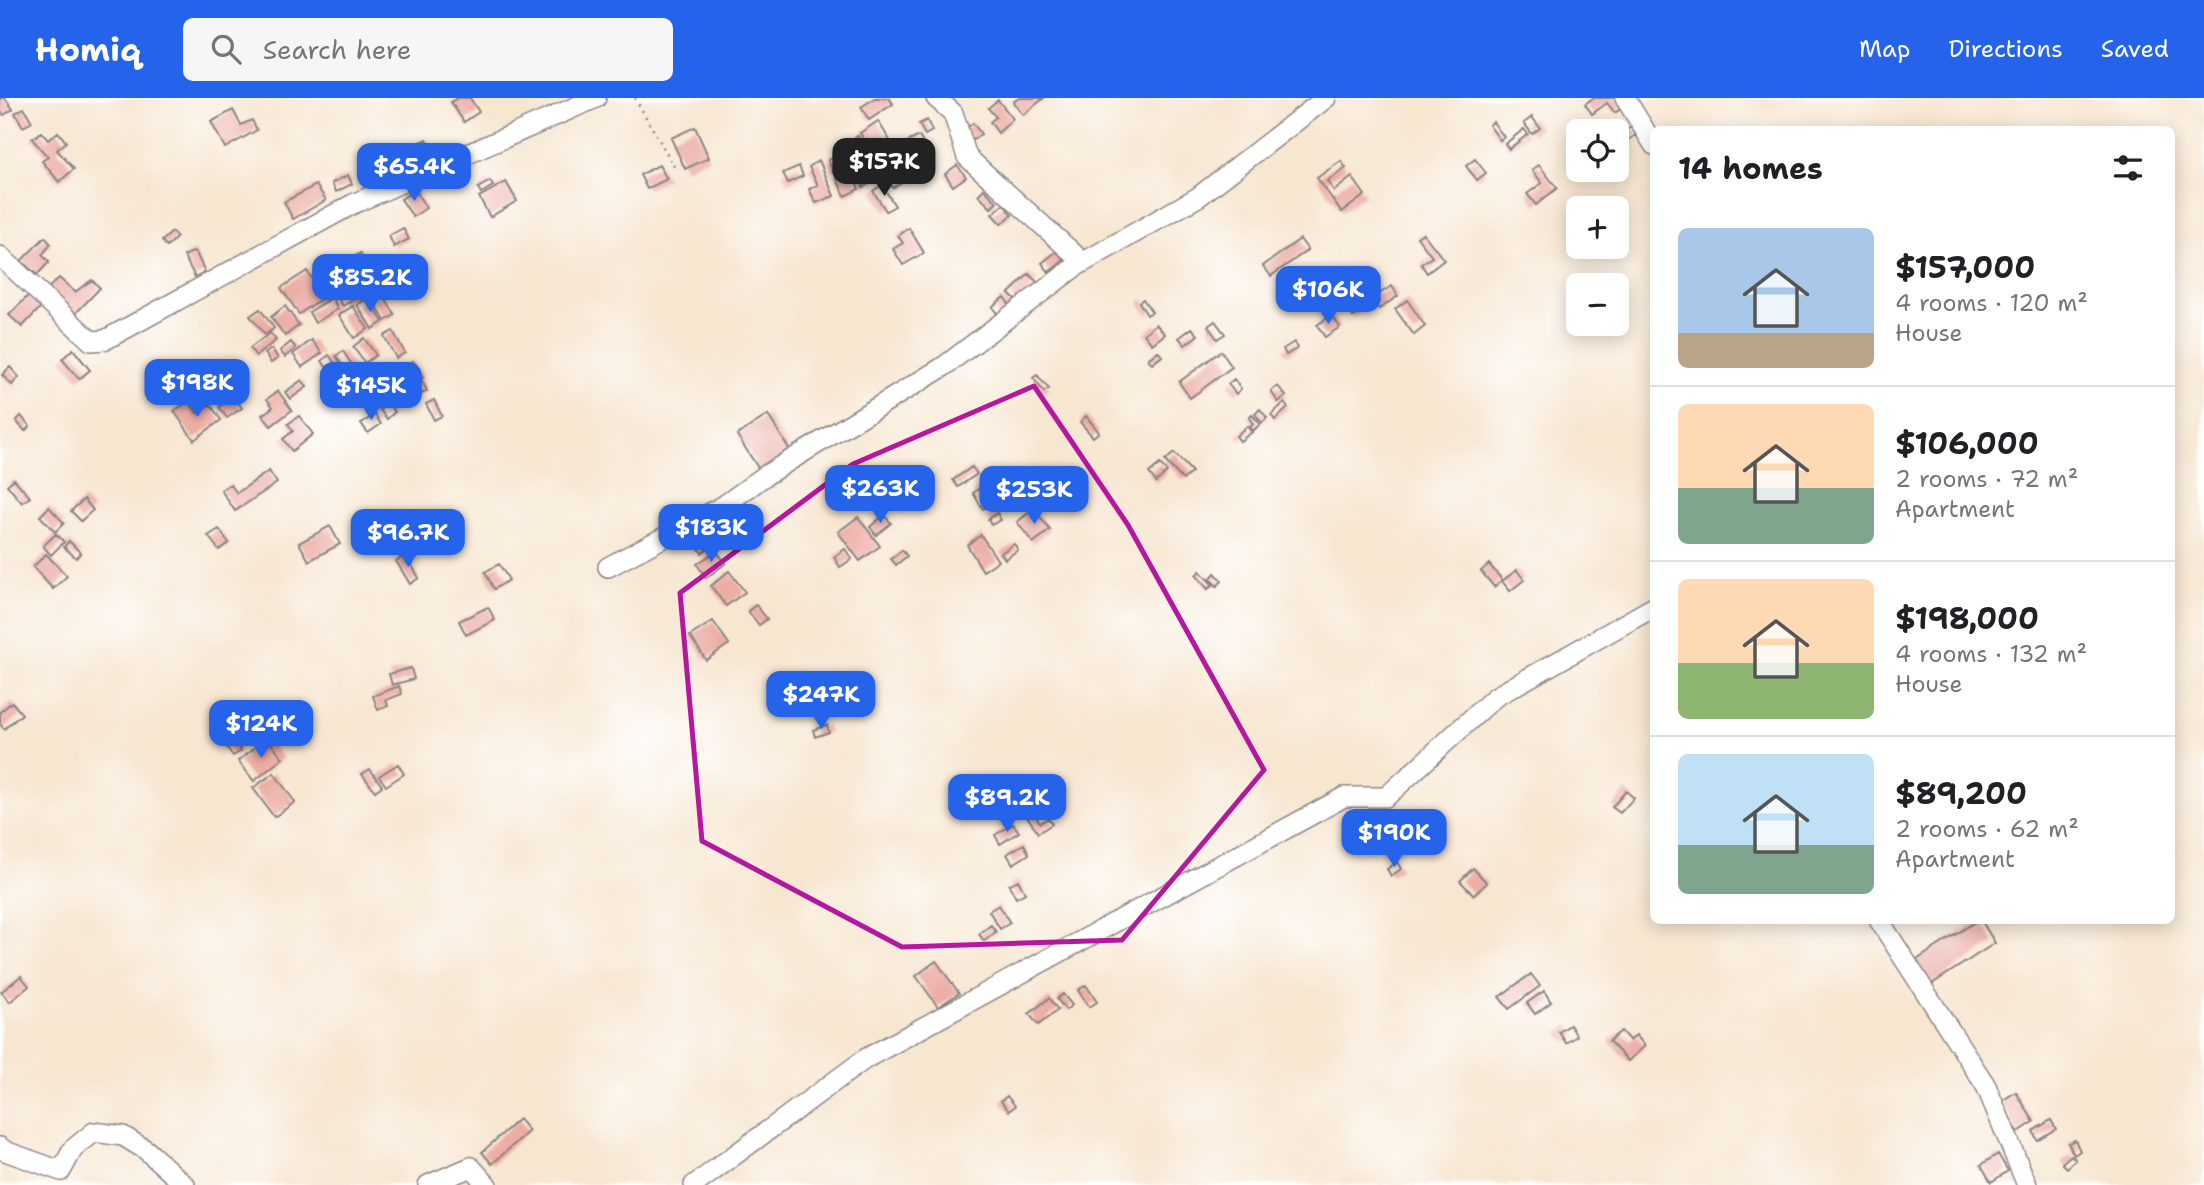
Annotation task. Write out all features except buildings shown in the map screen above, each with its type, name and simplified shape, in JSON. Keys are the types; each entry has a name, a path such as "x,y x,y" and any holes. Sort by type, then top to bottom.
{"street":[{"path":"0,256 91,341 105,340 353,204 596,98"},
{"path":"936,98 953,113 967,157 1083,262"},
{"path":"608,567 723,506 766,475 943,367 1083,262 1198,197 1326,98"},
{"path":"1625,98 1650,139"},
{"path":"694,1185 865,1059 1344,797 1386,797 1495,697 1650,609"},
{"path":"1883,924 1986,1086 2027,1185"},
{"path":"0,1147 61,1171 73,1149 94,1132 123,1136 146,1150 185,1185"},
{"path":"428,1185 471,1167 487,1185"}],"path":[{"path":"635,98 675,168"}],"highlighted area":[{"path":"1034,386 1128,525 1264,770 1122,940 902,947 702,841 680,593 853,464"}]}
